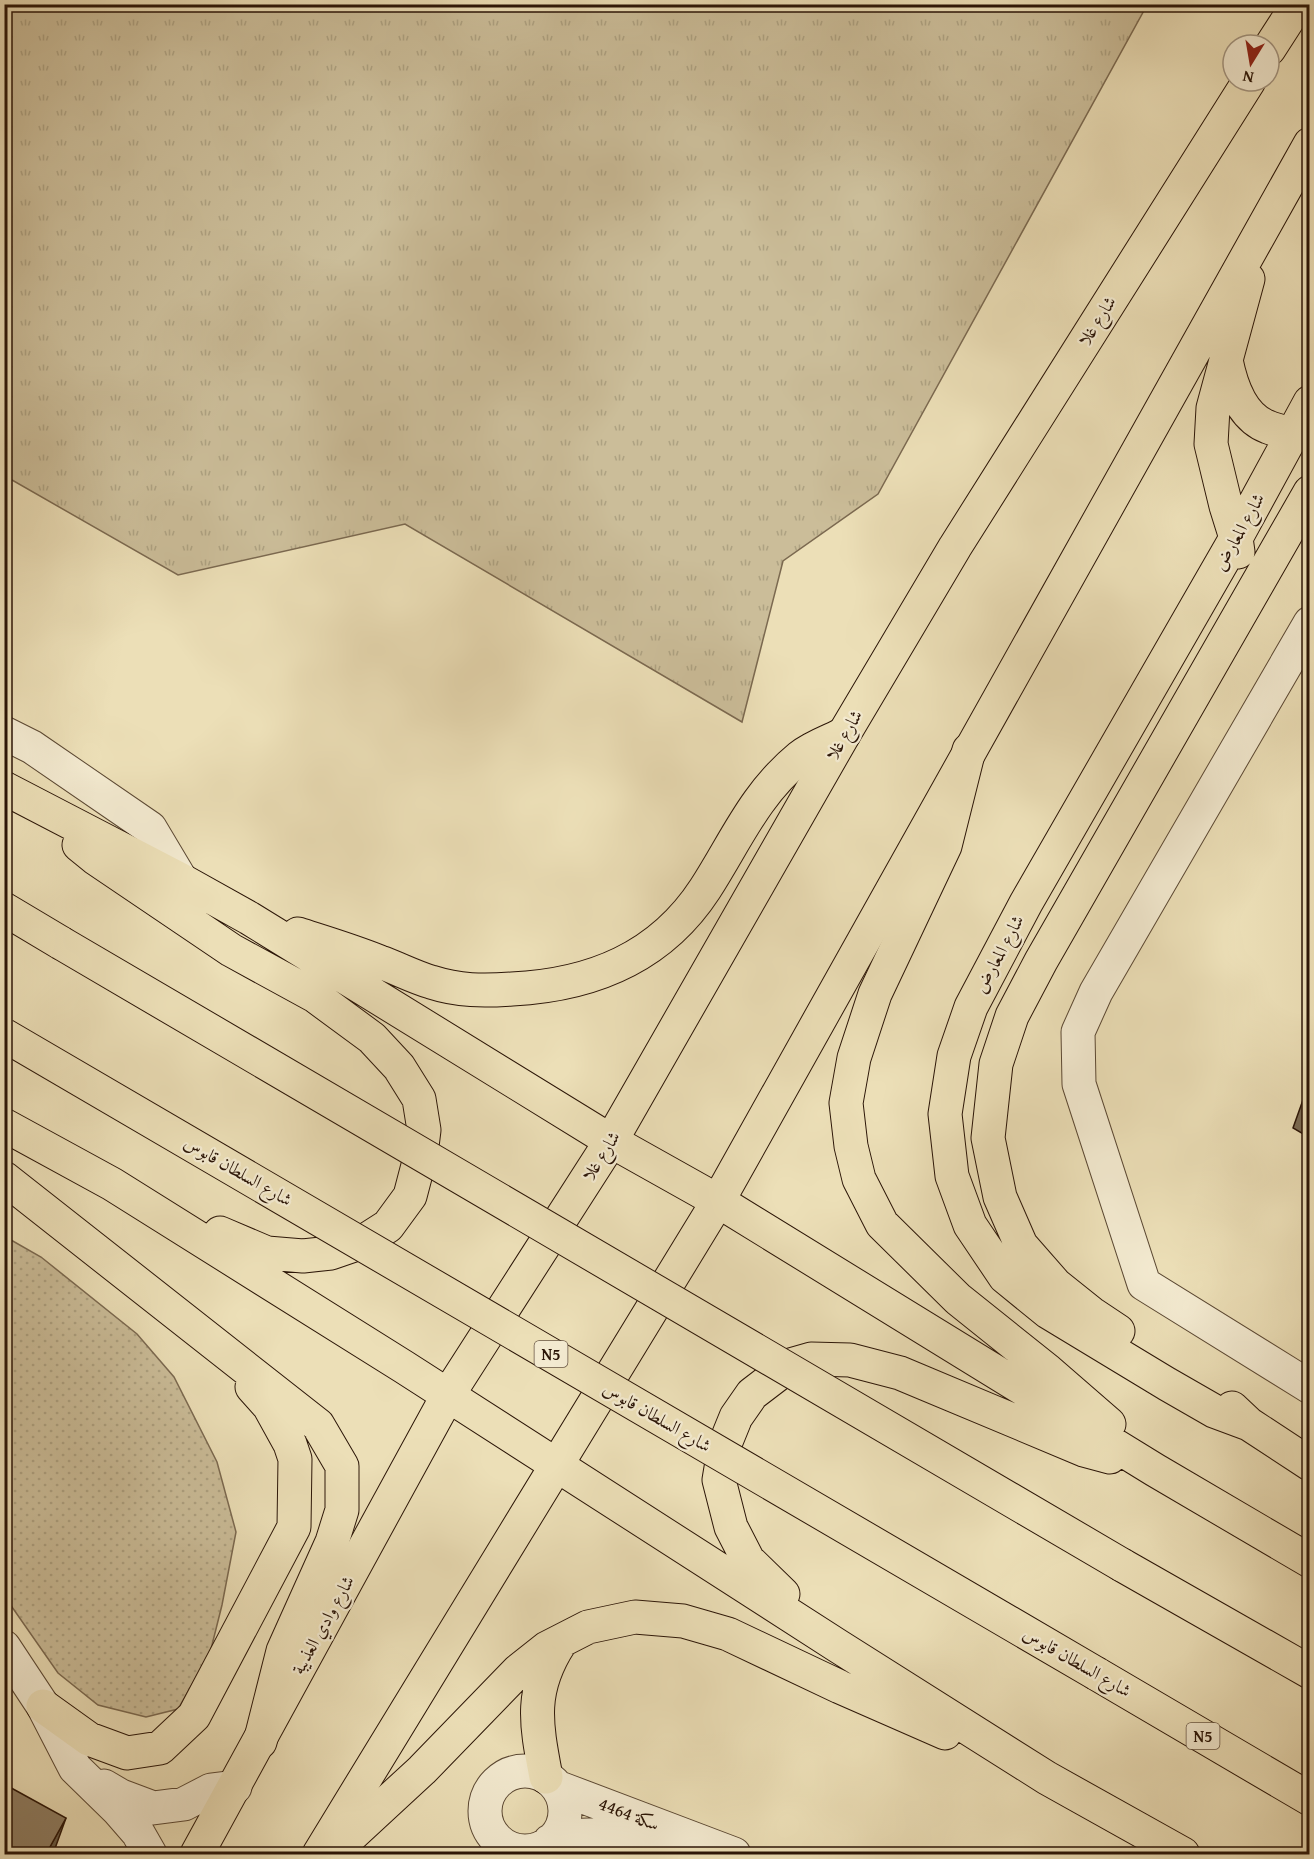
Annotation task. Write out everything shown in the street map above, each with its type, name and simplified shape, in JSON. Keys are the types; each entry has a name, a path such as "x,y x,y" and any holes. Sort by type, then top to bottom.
{"main road":[{"path":"1280,33 1298,4"},
{"name":"شارع غلا","path":"448,1395 611,1142 844,734 956,547 1241,93"},
{"path":"319,1854 718,1201 1310,144"},
{"path":"1041,961 1048,932 1116,801 1207,640 1232,589 1239,562 1236,538 1211,444 1213,408 1262,229"},
{"path":"1226,360 1230,381 1248,414 1266,427 1300,427"},
{"name":"شارع المعارض","path":"1249,1424 1214,1411 1048,1312 1005,1276 970,1225 952,1176 945,1114 954,1056 971,1007 1026,903 1300,427 1310,402"},
{"name":"شارع المعارض","path":"1310,492 1041,961 1012,1016 996,1064 988,1138 1000,1197 1022,1245 1056,1285 1091,1313 1143,1348 1201,1380 1249,1424 1310,1464"},
{"path":"249,918 334,945 431,982 474,991 534,988 581,980 628,962 670,932 704,890 742,824 769,787 801,755 844,734"},
{"path":"969,750 945,846 874,994 854,1058 846,1103 851,1146 859,1179 882,1224 958,1299 1109,1423 1155,1470"},
{"path":"15,794 249,918 611,1142 718,1201 1155,1470 1310,1561"},
{"path":"15,794 95,858 231,950 315,996 372,1038 399,1068 419,1100 424,1130 422,1154 410,1196 388,1226 363,1242 331,1252 303,1256 267,1253 112,1184"},
{"path":"4,909 1122,1565 1310,1672"},
{"name":"شارع السلطان قابوس","path":"4,1035 1310,1799"},
{"path":"4,1125 112,1184 448,1395 1047,1778 1183,1854"},
{"path":"4,1178 318,1425 342,1466 342,1510 332,1542 283,1651 260,1742"},
{"path":"43,1706 89,1739 127,1753 160,1748 194,1716 294,1527 295,1459 290,1444 269,1406 207,1336"},
{"path":"838,1646 748,1560 731,1527 719,1480 725,1444 736,1417 752,1394 790,1365 811,1359 850,1360 900,1373 1084,1450 1155,1470"},
{"name":"شارع وادي العذيبة","path":"197,1854 448,1395"},
{"path":"331,1854 422,1770 518,1671 547,1648 588,1627 635,1617 683,1621 728,1634 840,1687 1047,1778"},
{"path":"551,1782 537,1726 538,1697 545,1672 563,1640"}],"street":[{"path":"1310,623 1096,992 1078,1032 1079,1084 1144,1284 1310,1387"},
{"path":"4,733 32,747 150,828 181,880"},
{"path":"4,1647 43,1706 75,1768 118,1810 138,1833 150,1854"},
{"path":"75,1768 121,1796 153,1808 184,1804 212,1790 235,1787"},
{"path":"522,1771 538,1773 551,1782 563,1798 564,1817 557,1835 537,1849 523,1850 505,1845 491,1832 485,1839 486,1800 494,1785 506,1775 522,1771"},
{"name":"سكة 4464","path":"551,1782 734,1854"},
{"name":"سكة 4464","path":"537,1849 565,1837 603,1835 648,1843 672,1854"}],"green space":[{"path":"5,4 1147,5 878,494 783,561 742,722 405,524 178,575 5,476"},
{"path":"4,1236 41,1257 137,1334 174,1377 217,1462 236,1532 210,1653 178,1709 146,1717 98,1705 58,1673 5,1597"}],"building":[{"path":"1310,1087 1310,1100 1304,1097"},
{"path":"4,1784 66,1818 46,1854 4,1854"}]}
